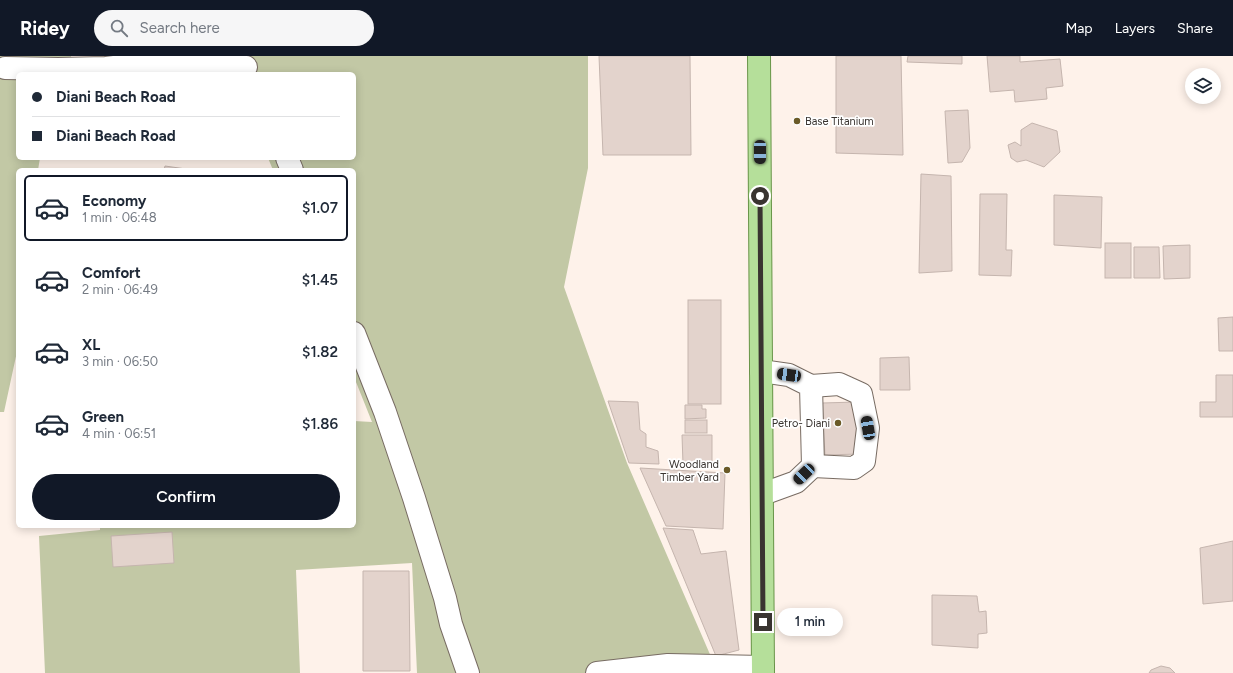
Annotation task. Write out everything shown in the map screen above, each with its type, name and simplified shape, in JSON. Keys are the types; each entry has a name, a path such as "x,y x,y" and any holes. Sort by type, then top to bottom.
{"main road":[{"path":"759,56 763,670"}],"street":[{"path":"5,68 82,69 106,68 153,62 245,66"},
{"path":"356,338 385,412 414,498 446,598 451,624 468,673"},
{"path":"761,371 789,375 811,386 839,384 861,394 868,428 864,461 854,468 812,466"},
{"path":"763,494 796,482 812,466 811,386"},
{"path":"597,673 668,665 763,670"}],"green space":[{"path":"0,56 71,56 73,72 16,72 16,160 40,160 38,168 16,168 16,356 4,412 0,412"},
{"path":"225,56 588,56 588,168 564,287 627,463 712,659 710,673 417,673 412,563 296,570 300,673 45,673 39,536 100,530 100,528 356,528 356,421 372,422 356,382 356,168 272,168 269,160 356,160 356,72 233,72"}],"building":[{"path":"599,56 690,56 691,155 603,155"},
{"path":"836,56 901,56 903,155 836,153"},
{"path":"908,56 962,56 962,64 907,62"},
{"path":"987,56 1020,56 1020,62 1060,59 1063,86 1046,88 1047,99 1015,102 1014,90 990,92"},
{"path":"968,110 970,148 962,162 948,163 945,111"},
{"path":"1032,123 1057,131 1060,152 1044,167 1026,160 1017,162 1011,158 1008,145 1015,142 1021,146 1021,130"},
{"path":"165,166 179,168 164,168"},
{"path":"921,174 951,176 952,271 919,273"},
{"path":"980,194 1007,194 1006,250 1012,250 1011,276 979,275"},
{"path":"1054,195 1102,197 1101,248 1054,245"},
{"path":"1105,243 1131,243 1131,278 1105,278"},
{"path":"1190,245 1190,278 1164,279 1163,246"},
{"path":"1134,247 1159,247 1160,278 1134,278"},
{"path":"688,300 721,300 721,404 688,404"},
{"path":"1233,317 1233,351 1219,351 1218,318"},
{"path":"909,357 910,390 880,390 880,358"},
{"path":"1216,375 1233,375 1233,417 1200,417 1200,402 1216,402"},
{"path":"608,401 638,402 640,430 646,434 646,447 658,451 659,464 629,463"},
{"path":"857,402 859,454 825,455 822,403"},
{"path":"685,405 702,405 702,409 706,409 706,418 685,419"},
{"path":"685,420 707,420 707,433 685,433"},
{"path":"682,435 712,435 712,464 683,464"},
{"path":"640,468 725,473 723,529 666,526"},
{"path":"663,528 693,530 701,554 726,551 739,650 716,656"},
{"path":"172,532 174,563 113,567 111,536"},
{"path":"1233,541 1233,601 1203,604 1200,548"},
{"path":"363,571 409,571 410,671 363,671"},
{"path":"932,595 977,596 979,612 986,611 987,633 978,634 978,648 932,645"},
{"path":"1161,666 1170,668 1175,673 1149,673 1151,670"}],"place":[{"name":"Base Titanium","path":"797,121"},
{"name":"Petro- Diani","path":"838,423"},
{"name":"Woodland Timber Yard","path":"727,470"}],"route":[{"path":"760,196 763,622"}]}
